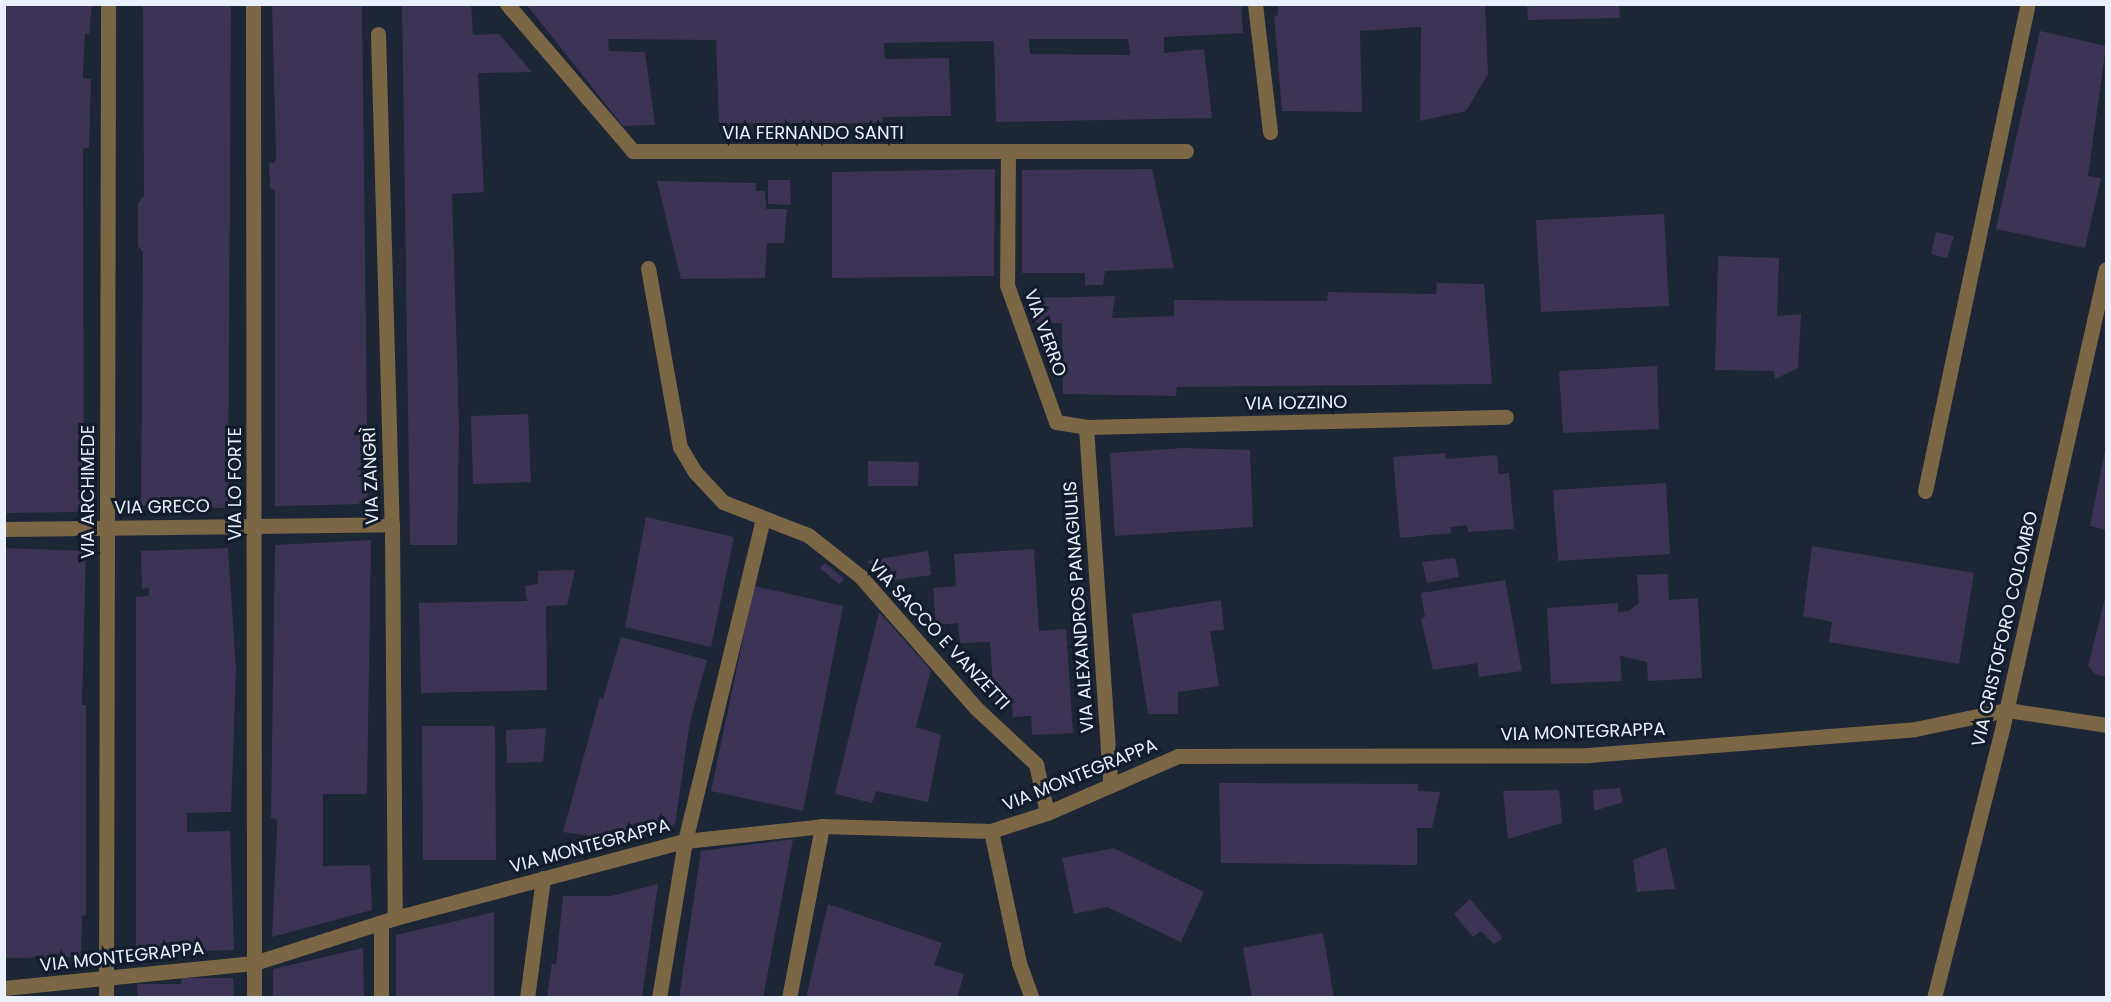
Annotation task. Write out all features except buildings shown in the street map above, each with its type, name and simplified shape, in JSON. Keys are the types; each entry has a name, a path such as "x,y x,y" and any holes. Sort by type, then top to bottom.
{"street":[{"name":"VIA ARCHIMEDE","path":"106,998 108,4"},
{"name":"VIA LO FORTE","path":"253,4 254,998"},
{"name":"VIA FERNANDO SANTI","path":"507,4 633,151 1008,153 1186,151"},
{"path":"1255,4 1270,132"},
{"path":"1926,491 2028,4"},
{"name":"VIA ZANGRÌ","path":"378,34 392,524 388,921 381,998"},
{"name":"VIA VERRO","path":"1008,153 1007,285 1056,422 1086,427"},
{"name":"VIA SACCO E VANZETTI","path":"648,268 680,447 695,472 723,502 808,535 893,609 977,709 1036,764 1047,813"},
{"name":"VIA CRISTOFORO COLOMBO","path":"1934,998 2007,710 2106,268"},
{"name":"VIA IOZZINO","path":"1086,427 1506,417"},
{"name":"VIA ALEXANDROS PANAGIULIS","path":"1086,427 1110,783"},
{"path":"659,998 685,841 763,519"},
{"name":"VIA GRECO","path":"4,529 392,524"},
{"path":"2007,710 2106,725"},
{"name":"VIA MONTEGRAPPA","path":"4,988 254,963 388,921 685,841 822,826 991,831 1047,813 1110,783 1178,756 1588,755 1915,729 2007,710"},
{"path":"789,998 822,826"},
{"path":"991,831 1019,963 1032,998"},
{"path":"527,998 543,878"}]}
